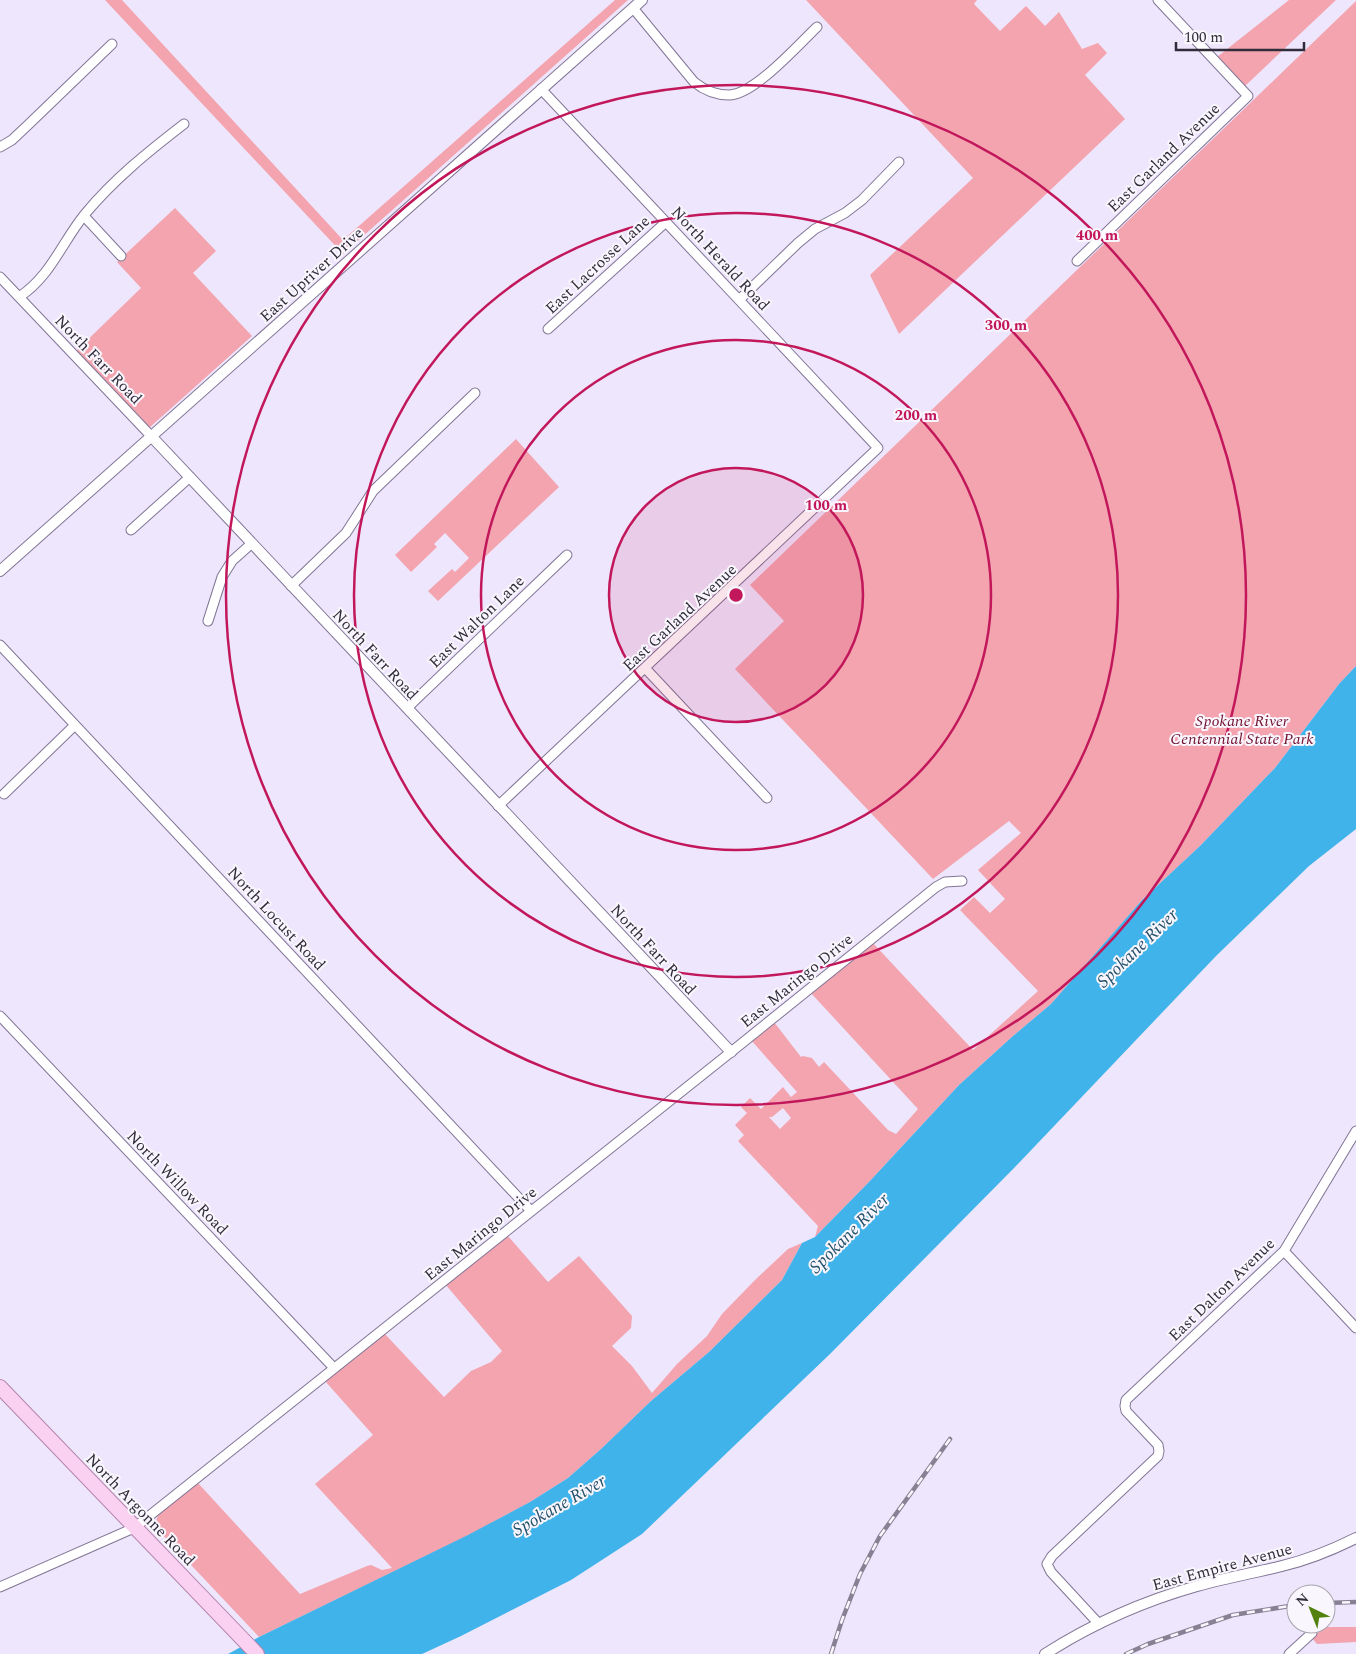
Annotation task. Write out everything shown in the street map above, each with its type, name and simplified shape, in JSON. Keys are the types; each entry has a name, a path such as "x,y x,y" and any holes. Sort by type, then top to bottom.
{"main road":[{"name":"North Argonne Road","path":"0,1387 257,1654"}],"street":[{"name":"East Upriver Drive","path":"0,571 642,0"},
{"name":"East Garland Avenue","path":"1077,261 1248,96 1158,0"},
{"path":"633,8 694,82 706,91 730,96 746,90 762,79 817,26"},
{"path":"0,147 12,140 112,44"},
{"name":"North Herald Road","path":"541,89 878,448"},
{"path":"19,297 41,279 84,216 99,198 128,170 184,124"},
{"path":"739,300 798,243 815,229 845,213 862,200 899,162"},
{"path":"84,216 121,256"},
{"name":"East Lacrosse Lane","path":"548,329 666,222"},
{"name":"North Farr Road","path":"0,276 731,1052"},
{"path":"291,586 346,533 373,491 475,393"},
{"name":"East Garland Avenue","path":"498,806 646,669 878,448"},
{"path":"131,530 190,477"},
{"path":"208,621 222,577 232,561 251,544"},
{"name":"East Walton Lane","path":"406,708 567,555"},
{"name":"North Locust Road","path":"0,645 531,1211"},
{"path":"646,669 767,798"},
{"path":"4,794 75,725"},
{"name":"East Maringo Drive","path":"0,1587 134,1528 936,887 945,882 962,881"},
{"name":"North Willow Road","path":"0,1016 334,1368"},
{"name":"East Dalton Avenue","path":"1099,1624 1051,1572 1047,1564 1052,1556 1154,1461 1159,1451 1156,1443 1130,1416 1125,1406 1126,1400 1284,1251 1356,1131"},
{"path":"1284,1251 1356,1328"},
{"name":"East Empire Avenue","path":"1045,1654 1099,1624 1136,1607 1177,1592 1216,1581 1293,1563 1330,1550 1356,1538"},
{"path":"1289,1654 1311,1634"}],"green space":[{"path":"105,0 122,0 343,240 615,0 628,0 343,254"},
{"path":"806,0 977,0 974,4 1000,31 1026,6 1045,26 1059,12 1082,49 1098,43 1107,53 1085,75 1125,119 899,334 870,275 973,178"},
{"path":"1289,0 1336,0 1245,86 1217,57"},
{"name":"Spokane River Centennial State Park","path":"1356,1 1356,666 1339,684 1275,768 1200,846 1142,900 1051,1004 959,1085 815,1237 818,1226 738,1141 744,1135 735,1125 747,1113 741,1107 750,1098 761,1109 783,1087 791,1097 797,1092 751,1040 774,1022 801,1057 812,1058 819,1067 824,1062 888,1130 896,1134 918,1109 810,992 872,942 973,1050 1038,991 960,910 974,897 990,913 1005,899 978,870 1021,833 1009,821 933,879 735,669 784,621 750,585","holes":["783,1108 791,1118 780,1129 769,1117 772,1117"]},
{"path":"175,208 216,251 193,273 252,336 149,428 76,351 141,288 117,262"},
{"path":"516,439 559,487 438,601 428,591 452,569 455,572 469,558 445,533 434,544 437,547 411,572 395,555"},
{"path":"508,1236 548,1282 579,1256 632,1316 631,1328 612,1346 632,1366 652,1393 677,1364 707,1336 722,1314 755,1280 788,1249 802,1243 782,1280 709,1352 651,1401 568,1478 530,1502 469,1535 259,1637 158,1530 156,1521 159,1514 174,1499 197,1482 300,1594 367,1566 371,1565 382,1570 392,1568 315,1484 373,1435 325,1381 384,1333 444,1397 471,1371 491,1362 502,1351 445,1284"},
{"path":"1336,1627 1356,1627 1356,1642 1317,1644 1312,1638 1316,1634 1336,1634"}],"water":[{"name":"Spokane River","path":"1356,666 1356,829 1309,866 1216,956 1015,1167 830,1354 642,1534 571,1580 422,1654 228,1654 468,1535 530,1502 568,1478 651,1401 709,1352 782,1280 802,1243 815,1237 959,1085 1051,1004 1142,900 1200,846 1275,768 1339,684"}],"railway":[{"path":"831,1654 860,1574 880,1536 950,1439"},
{"path":"1336,1603 1356,1602"},
{"path":"1126,1654 1148,1644 1233,1615 1286,1607"}]}
